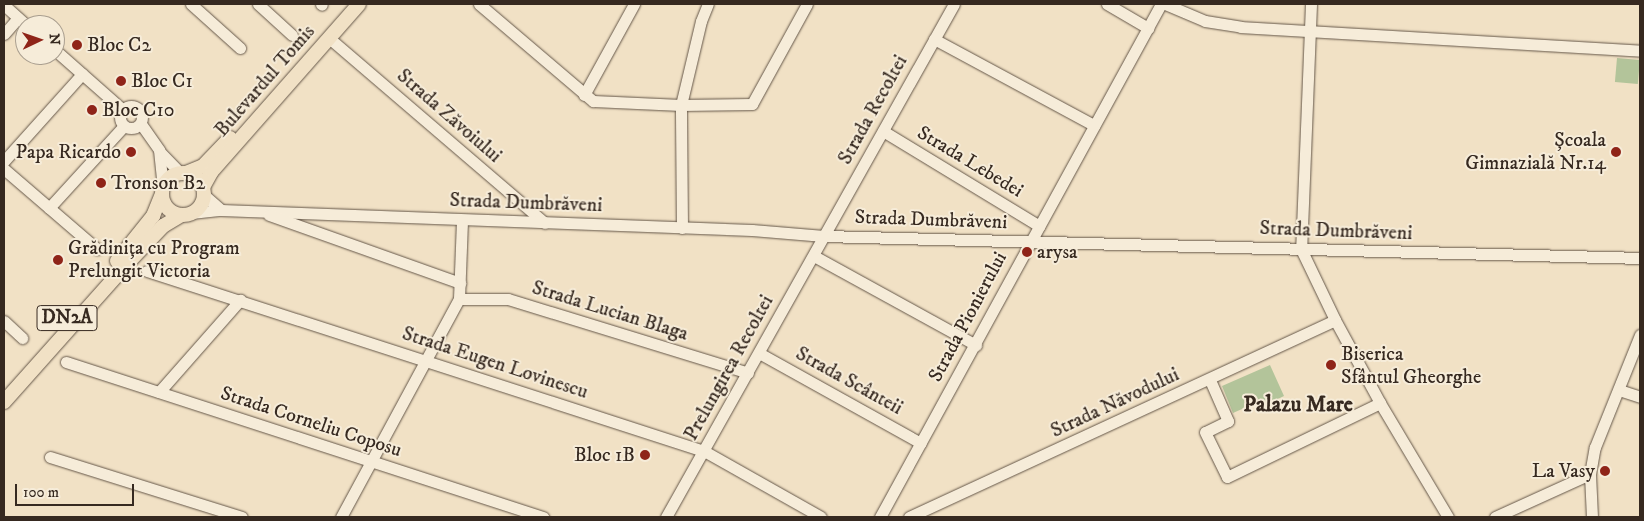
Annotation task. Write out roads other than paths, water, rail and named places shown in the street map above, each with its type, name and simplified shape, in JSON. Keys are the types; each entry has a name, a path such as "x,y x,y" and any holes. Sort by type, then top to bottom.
{"main road":[{"name":"Bulevardul Tomis","path":"183,173 203,166 350,4"},
{"name":"Bulevardul Tomis","path":"204,191 212,171 360,4"},
{"name":"DN2A","path":"4,388 130,247 153,216 169,178 183,173"},
{"path":"183,173 195,176 204,191"},
{"path":"163,191 168,208 186,214"},
{"name":"DN2A","path":"4,402 163,226 199,208 204,191"}],"street":[{"path":"191,4 240,48"},
{"path":"258,4 292,35"},
{"path":"479,4 593,101 681,105 752,104 807,4"},
{"path":"584,95 634,4"},
{"path":"682,228 681,105 701,21 708,4"},
{"name":"Strada Recoltei","path":"824,236 954,4"},
{"path":"1107,4 1148,28"},
{"name":"Strada Pionierului","path":"880,517 976,345 1038,226 1161,4"},
{"path":"1165,4 1205,21 1310,32 1640,51"},
{"path":"1311,4 1301,249 1335,320 1380,403 1448,517"},
{"path":"4,5 15,15"},
{"path":"4,34 15,27"},
{"name":"Strada Zăvoiului","path":"329,38 545,223"},
{"path":"934,39 1094,125"},
{"path":"65,59 122,109"},
{"path":"4,161 82,74"},
{"path":"122,109 130,106 137,107 142,113 141,124 159,150 183,173"},
{"path":"122,109 120,118 124,126"},
{"path":"124,126 133,128 141,124"},
{"path":"49,208 124,126"},
{"name":"Strada Lebedei","path":"882,131 1038,226"},
{"path":"159,150 163,191"},
{"path":"4,168 97,249"},
{"path":"204,191 221,210"},
{"name":"Strada Dumbrăveni","path":"186,214 221,210 682,228 824,236 1640,258"},
{"path":"258,212 460,283"},
{"path":"340,517 460,299 462,220"},
{"name":"Prelungirea Recoltei","path":"666,517 824,236"},
{"path":"814,256 976,345"},
{"name":"Strada Eugen Lovinescu","path":"146,271 704,451 821,517"},
{"name":"Strada Lucian Blaga","path":"460,299 508,299 748,373"},
{"path":"160,392 240,300"},
{"name":"Strada Năvodului","path":"909,517 1210,380 1335,320"},
{"path":"4,322 22,338"},
{"path":"1592,517 1590,474 1595,447 1640,335"},
{"name":"Strada Scânteii","path":"759,353 921,442"},
{"name":"Strada Corneliu Coposu","path":"66,362 543,517"},
{"path":"1210,380 1228,421 1205,432 1227,477 1380,403"},
{"path":"1619,390 1640,396"},
{"path":"50,456 242,517"},
{"path":"1495,517 1590,474"}],"place":[{"name":"Bloc C2","path":"77,45"},
{"name":"Bloc C1","path":"121,81"},
{"name":"Bloc C10","path":"92,110"},
{"name":"Papa Ricardo","path":"131,152"},
{"name":"Școala Gimnazială Nr.14","path":"1616,152"},
{"name":"Tronson B2","path":"101,183"},
{"name":"arysa","path":"1027,252"},
{"name":"Grădinița cu Program Prelungit Victoria","path":"58,260"},
{"name":"Biserica Sfântul Gheorghe","path":"1331,365"},
{"name":"Bloc 1B","path":"645,455"},
{"name":"La Vasy","path":"1605,471"}],"district":[{"name":"Palazu Mare","path":"1298,405"}]}
